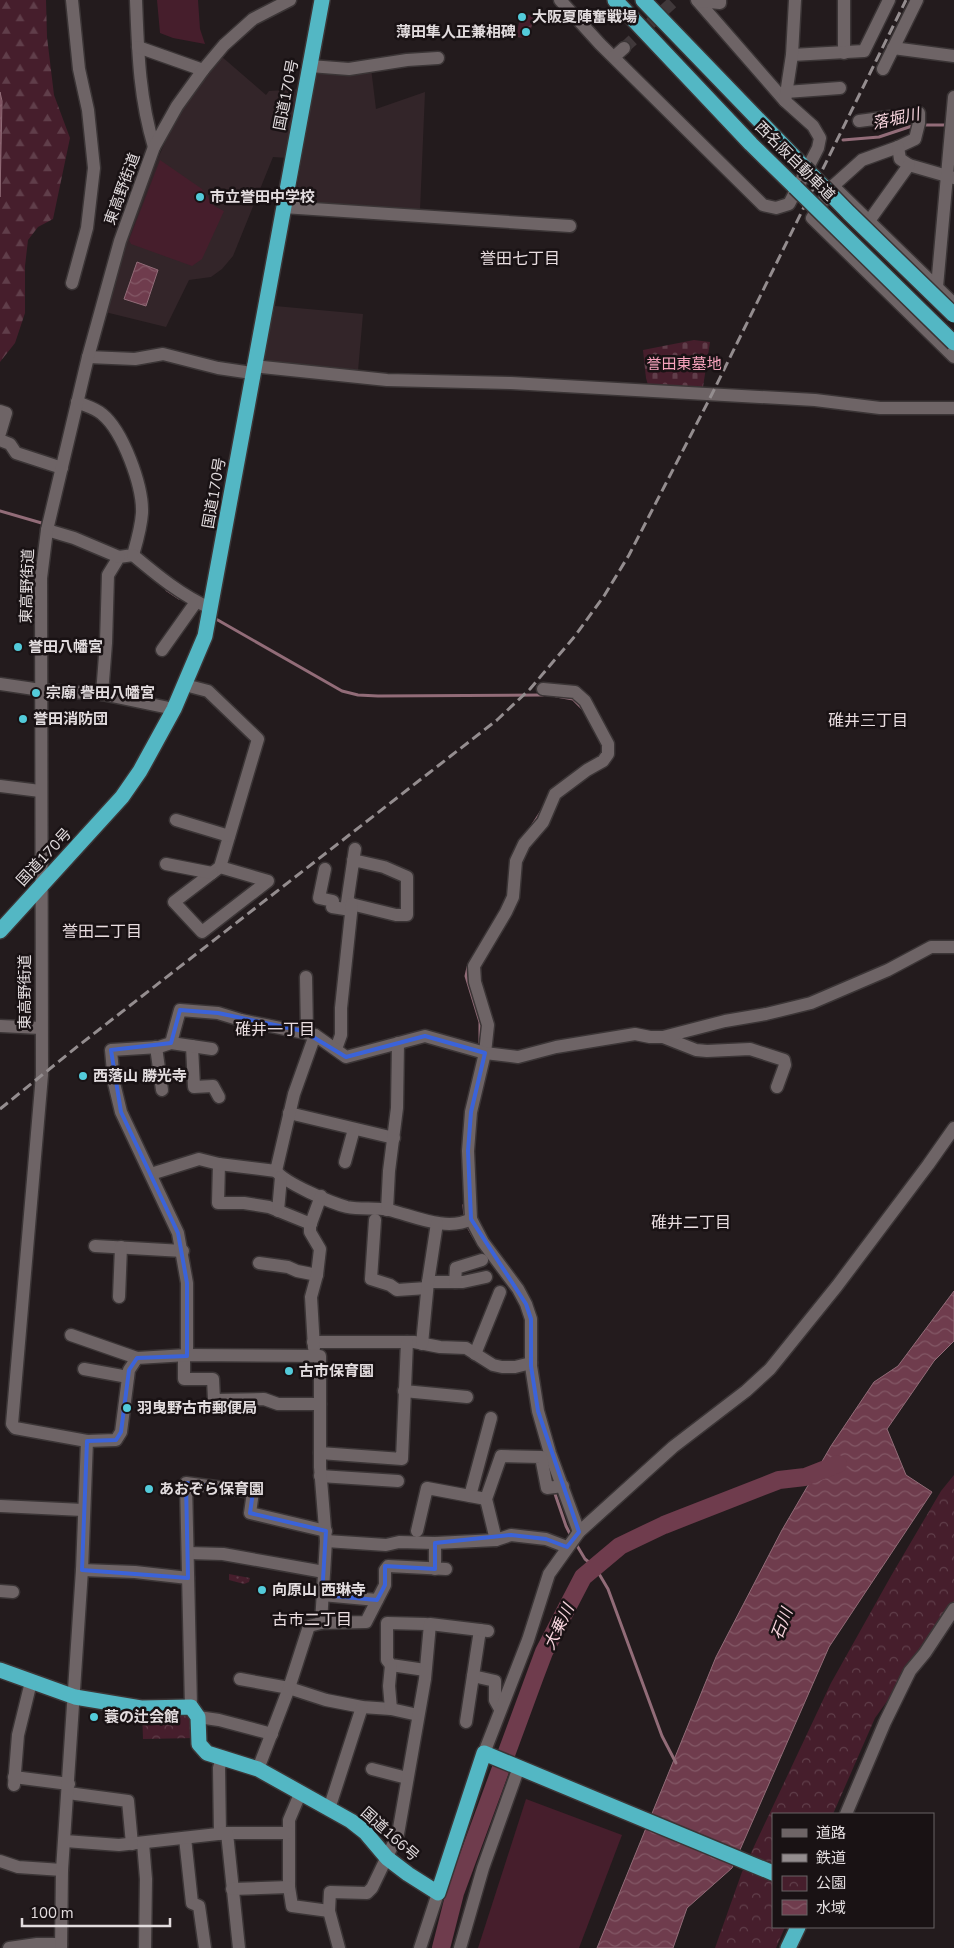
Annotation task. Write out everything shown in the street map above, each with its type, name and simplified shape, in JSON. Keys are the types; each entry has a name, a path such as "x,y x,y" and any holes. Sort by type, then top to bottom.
{"highway":[{"name":"国道170号","path":"3,925 122,797 140,770 174,709 204,636 282,207 322,0"},
{"name":"西名阪自動車道","path":"615,0 751,144 954,343"},
{"name":"西名阪自動車道","path":"643,0 849,213 954,314"},
{"path":"0,1670 75,1697 141,1708 194,1712"},
{"name":"国道166号","path":"194,1712 200,1744 207,1752 258,1770 351,1821 366,1832 387,1858 438,1893"},
{"path":"438,1893 487,1754 772,1874"},
{"path":"788,1948 798,1928"}],"street":[{"path":"72,0 78,69 88,110 94,168 87,228 72,283"},
{"path":"136,0 142,101 154,147"},
{"name":"東高野街道","path":"86,1441 15,1428 12,1424 42,1075 40,887 41,578 48,526 88,357 120,241 154,147 176,106 203,70 242,28 254,19 290,0"},
{"path":"560,0 600,44 763,205 776,208 789,204 818,148 820,138 813,126 697,0"},
{"path":"697,0 720,3 720,0"},
{"path":"785,96 792,55 795,0"},
{"path":"844,0 844,53"},
{"path":"792,55 864,51 889,0"},
{"path":"883,69 917,0"},
{"path":"138,47 203,70"},
{"path":"614,57 624,48"},
{"path":"893,48 954,56"},
{"path":"310,66 349,69 407,60 438,58"},
{"path":"785,96 840,88"},
{"path":"937,287 950,177 954,97"},
{"path":"858,121 919,113 919,123 915,138 898,147 862,160 833,186 812,218 954,357"},
{"path":"898,147 900,159 909,166 950,177"},
{"path":"869,222 909,166"},
{"path":"833,186 954,304"},
{"path":"282,207 570,226"},
{"path":"88,357 135,359 163,354 218,368 387,380 511,383 805,399 880,408 954,408"},
{"path":"77,402 103,415 114,427 124,445 140,498 142,512 141,525 133,555"},
{"path":"0,411 6,413 0,433"},
{"path":"0,440 10,444 16,453 62,468"},
{"path":"48,526 120,557 133,555 170,586 210,608"},
{"path":"102,694 108,575 120,557"},
{"path":"162,650 196,602"},
{"path":"0,684 41,690 102,694 174,709"},
{"path":"166,864 216,870 268,881 202,932 174,902 216,870 229,836 258,739 208,691 185,685"},
{"path":"543,689 575,692 586,701 608,744 608,754 603,762 587,770 555,794 542,822 524,844 516,861 513,898 474,966 475,982 488,1025 485,1053 471,1112 468,1152 471,1220 483,1242 518,1289 531,1318 531,1363 538,1410 550,1453 579,1532"},
{"path":"0,786 40,791"},
{"path":"176,820 229,836"},
{"path":"325,869 319,898 333,901 332,906 352,907 396,915 407,915 407,877 354,855 347,903 352,907"},
{"path":"336,1050 341,1035 341,1008 352,907"},
{"path":"171,1043 180,1010 218,1013 241,1020 311,1034 346,1056 425,1036 485,1053 518,1057 556,1047 635,1034 662,1037 810,1003 888,970 931,947 954,947"},
{"path":"278,1211 278,1174 289,1113 311,1034 306,977"},
{"path":"0,1026 41,1028"},
{"path":"662,1037 696,1050 750,1049 784,1060 785,1064 777,1087"},
{"path":"212,1049 171,1043 156,1047 111,1050 114,1083 121,1112 178,1233 182,1250 187,1283 184,1379 213,1379 214,1400 264,1399 278,1404 320,1404"},
{"path":"387,1210 389,1171 394,1138 398,1043"},
{"path":"192,1046 194,1087 214,1086 220,1097"},
{"path":"156,1047 162,1090"},
{"path":"289,1113 394,1138"},
{"path":"487,1754 500,1709 528,1640 549,1574 567,1547 579,1532 673,1447 746,1391 770,1369 837,1286 954,1128"},
{"path":"346,1162 354,1129"},
{"path":"151,1174 199,1159 278,1174 301,1188 348,1207 387,1210 437,1223 463,1224 471,1220"},
{"path":"219,1164 218,1203 244,1203 269,1207 311,1224"},
{"path":"314,1356 311,1297 317,1275 320,1249 310,1232 321,1196"},
{"path":"375,1220 371,1279 390,1284 397,1290 486,1277"},
{"path":"422,1344 427,1285 437,1223"},
{"path":"95,1246 182,1250"},
{"path":"119,1297 121,1247"},
{"path":"455,1282 456,1268 482,1260"},
{"path":"259,1263 288,1267 317,1275"},
{"path":"475,1354 500,1292"},
{"path":"71,1335 137,1358 320,1356 320,1476 326,1536 321,1623"},
{"path":"313,1342 407,1342 440,1347 466,1348 493,1365 515,1367 531,1363"},
{"path":"320,1453 402,1459 407,1342"},
{"path":"9,1948 37,1944 61,1946 62,1870 75,1697 82,1570 86,1441 116,1440 122,1432 129,1370 137,1358"},
{"path":"84,1369 128,1377"},
{"path":"404,1391 467,1397"},
{"path":"470,1496 491,1418"},
{"path":"496,1540 486,1499 500,1456 541,1457 547,1488 563,1486"},
{"path":"320,1476 398,1482"},
{"path":"272,1734 194,1712 186,1483 253,1492 250,1513 326,1536 386,1545 399,1542 435,1543 496,1540 511,1535 546,1539 567,1547"},
{"path":"417,1531 427,1488 486,1499"},
{"path":"0,1506 83,1510"},
{"path":"258,1770 289,1688 309,1626 321,1623 366,1622 385,1585 385,1570 388,1566 441,1569 435,1543"},
{"path":"188,1553 223,1554 324,1572"},
{"path":"82,1570 135,1572 188,1578"},
{"path":"0,1591 13,1592"},
{"path":"322,1595 377,1600"},
{"path":"846,1813 885,1722 910,1671 925,1653 954,1609"},
{"path":"425,1670 391,1665 387,1660 387,1623 426,1624"},
{"path":"339,1948 329,1911 330,1892 367,1893 372,1888 398,1834 425,1679 430,1624 484,1631 473,1676 466,1722"},
{"path":"391,1665 389,1686 391,1708"},
{"path":"473,1676 495,1681 495,1700 500,1709"},
{"path":"240,1679 289,1688 326,1700 362,1707 391,1708 418,1715"},
{"path":"31,1682 18,1735 14,1781 69,1788 128,1800 146,1879 146,1948"},
{"path":"329,1809 362,1707"},
{"path":"222,1757 219,1768 223,1834 239,1948"},
{"path":"460,1948 483,1868 519,1767"},
{"path":"372,1769 408,1778"},
{"path":"300,1794 288,1820 289,1887 292,1906 329,1911"},
{"path":"65,1841 119,1845 223,1834 288,1833"},
{"path":"184,1838 192,1903 199,1906 205,1948"},
{"path":"0,1861 18,1867 62,1870"},
{"path":"232,1889 289,1887"},
{"path":"420,1948 438,1893"}],"highlighted area":[{"path":"180,1010 218,1013 303,1031 346,1057 425,1036 485,1053 471,1112 468,1151 471,1219 526,1304 531,1319 531,1366 538,1411 579,1532 567,1547 546,1539 511,1535 435,1543 435,1569 385,1566 385,1585 377,1600 322,1595 326,1531 250,1513 253,1492 186,1483 188,1578 82,1570 87,1441 116,1440 121,1432 129,1370 137,1358 187,1356 187,1283 178,1233 121,1112 111,1050 171,1043"}],"shaded area":[{"name":"市立誉田中学校","path":"221,56 266,95 269,91 301,89 287,158 273,157 233,256 222,269 211,277 189,280 166,327 105,312 128,236 175,120"},
{"path":"371,68 376,109 425,92 420,211 294,205 316,72"},
{"path":"275,306 363,314 358,371 271,364 263,357"}],"green space":[{"path":"0,0 46,0 47,37 54,95 70,138 53,219 38,227 28,240 25,266 25,313 15,343 0,362 2,101 0,92"},
{"path":"157,0 198,0 200,29 205,44 173,38 160,33"},
{"path":"521,13 534,16 529,38 516,37"},
{"path":"160,160 202,189 214,206 224,211 202,259 192,266 131,244 129,240"},
{"name":"誉田東墓地","path":"694,340 710,342 703,387 648,385 643,350"},
{"path":"954,1475 954,1608 875,1718 833,1813 772,1813 772,1928 785,1928 776,1948 715,1948 742,1872 831,1683 941,1491"},
{"path":"229,1574 250,1578 249,1582 244,1584 229,1580"},
{"path":"142,1710 188,1710 196,1738 143,1739"},
{"path":"526,1799 622,1835 579,1948 478,1948"}],"water":[{"path":"0,92 2,101 0,197"},
{"path":"137,262 158,270 146,306 124,299"},
{"name":"石川","path":"954,1291 954,1341 934,1361 887,1429 906,1475 932,1492 829,1647 732,1868 687,1908 673,1948 597,1948 716,1657 782,1530 831,1446 874,1382 898,1366"}],"waterway":[{"name":"落堀川","path":"843,140 879,137 915,125"},
{"name":"落堀川","path":"921,125 948,125"},
{"path":"0,511 45,524"},
{"path":"167,590 179,598"},
{"path":"216,619 342,691 358,695 543,695"},
{"path":"556,696 573,699 583,709"},
{"path":"532,826 541,812"},
{"path":"468,967 466,976 480,1022 480,1043"},
{"path":"464,1205 465,1219"},
{"path":"467,1225 475,1239"},
{"name":"大乗川","path":"441,1948 455,1893 544,1652 583,1577 620,1546 664,1525 779,1480 805,1477 838,1464"},
{"path":"554,1491 571,1536"},
{"path":"576,1544 585,1559 595,1567 608,1589 662,1736 676,1763"}],"tunnel":[{"path":"624,48 675,0"}],"railway":[{"path":"0,1109 78,1046 497,720 530,689 575,636 604,596 629,555 712,394 906,0"}],"place":[{"name":"大阪夏陣奮戦場","path":"522,17"},
{"name":"薄田隼人正兼相碑","path":"526,32"},
{"name":"市立誉田中学校","path":"200,197"},
{"name":"誉田八幡宮","path":"18,647"},
{"name":"宗廟 譽田八幡宮","path":"36,693"},
{"name":"誉田消防団","path":"23,719"},
{"name":"西落山 勝光寺","path":"83,1076"},
{"name":"古市保育園","path":"289,1371"},
{"name":"羽曳野古市郵便局","path":"127,1408"},
{"name":"あおぞら保育園","path":"149,1489"},
{"name":"向原山 西琳寺","path":"262,1590"},
{"name":"蓑の辻会館","path":"94,1717"}],"district":[{"name":"誉田七丁目","path":"520,259"},
{"name":"碓井三丁目","path":"868,721"},
{"name":"誉田二丁目","path":"102,932"},
{"name":"碓井一丁目","path":"275,1030"},
{"name":"碓井二丁目","path":"691,1223"},
{"name":"古市二丁目","path":"312,1620"}]}
